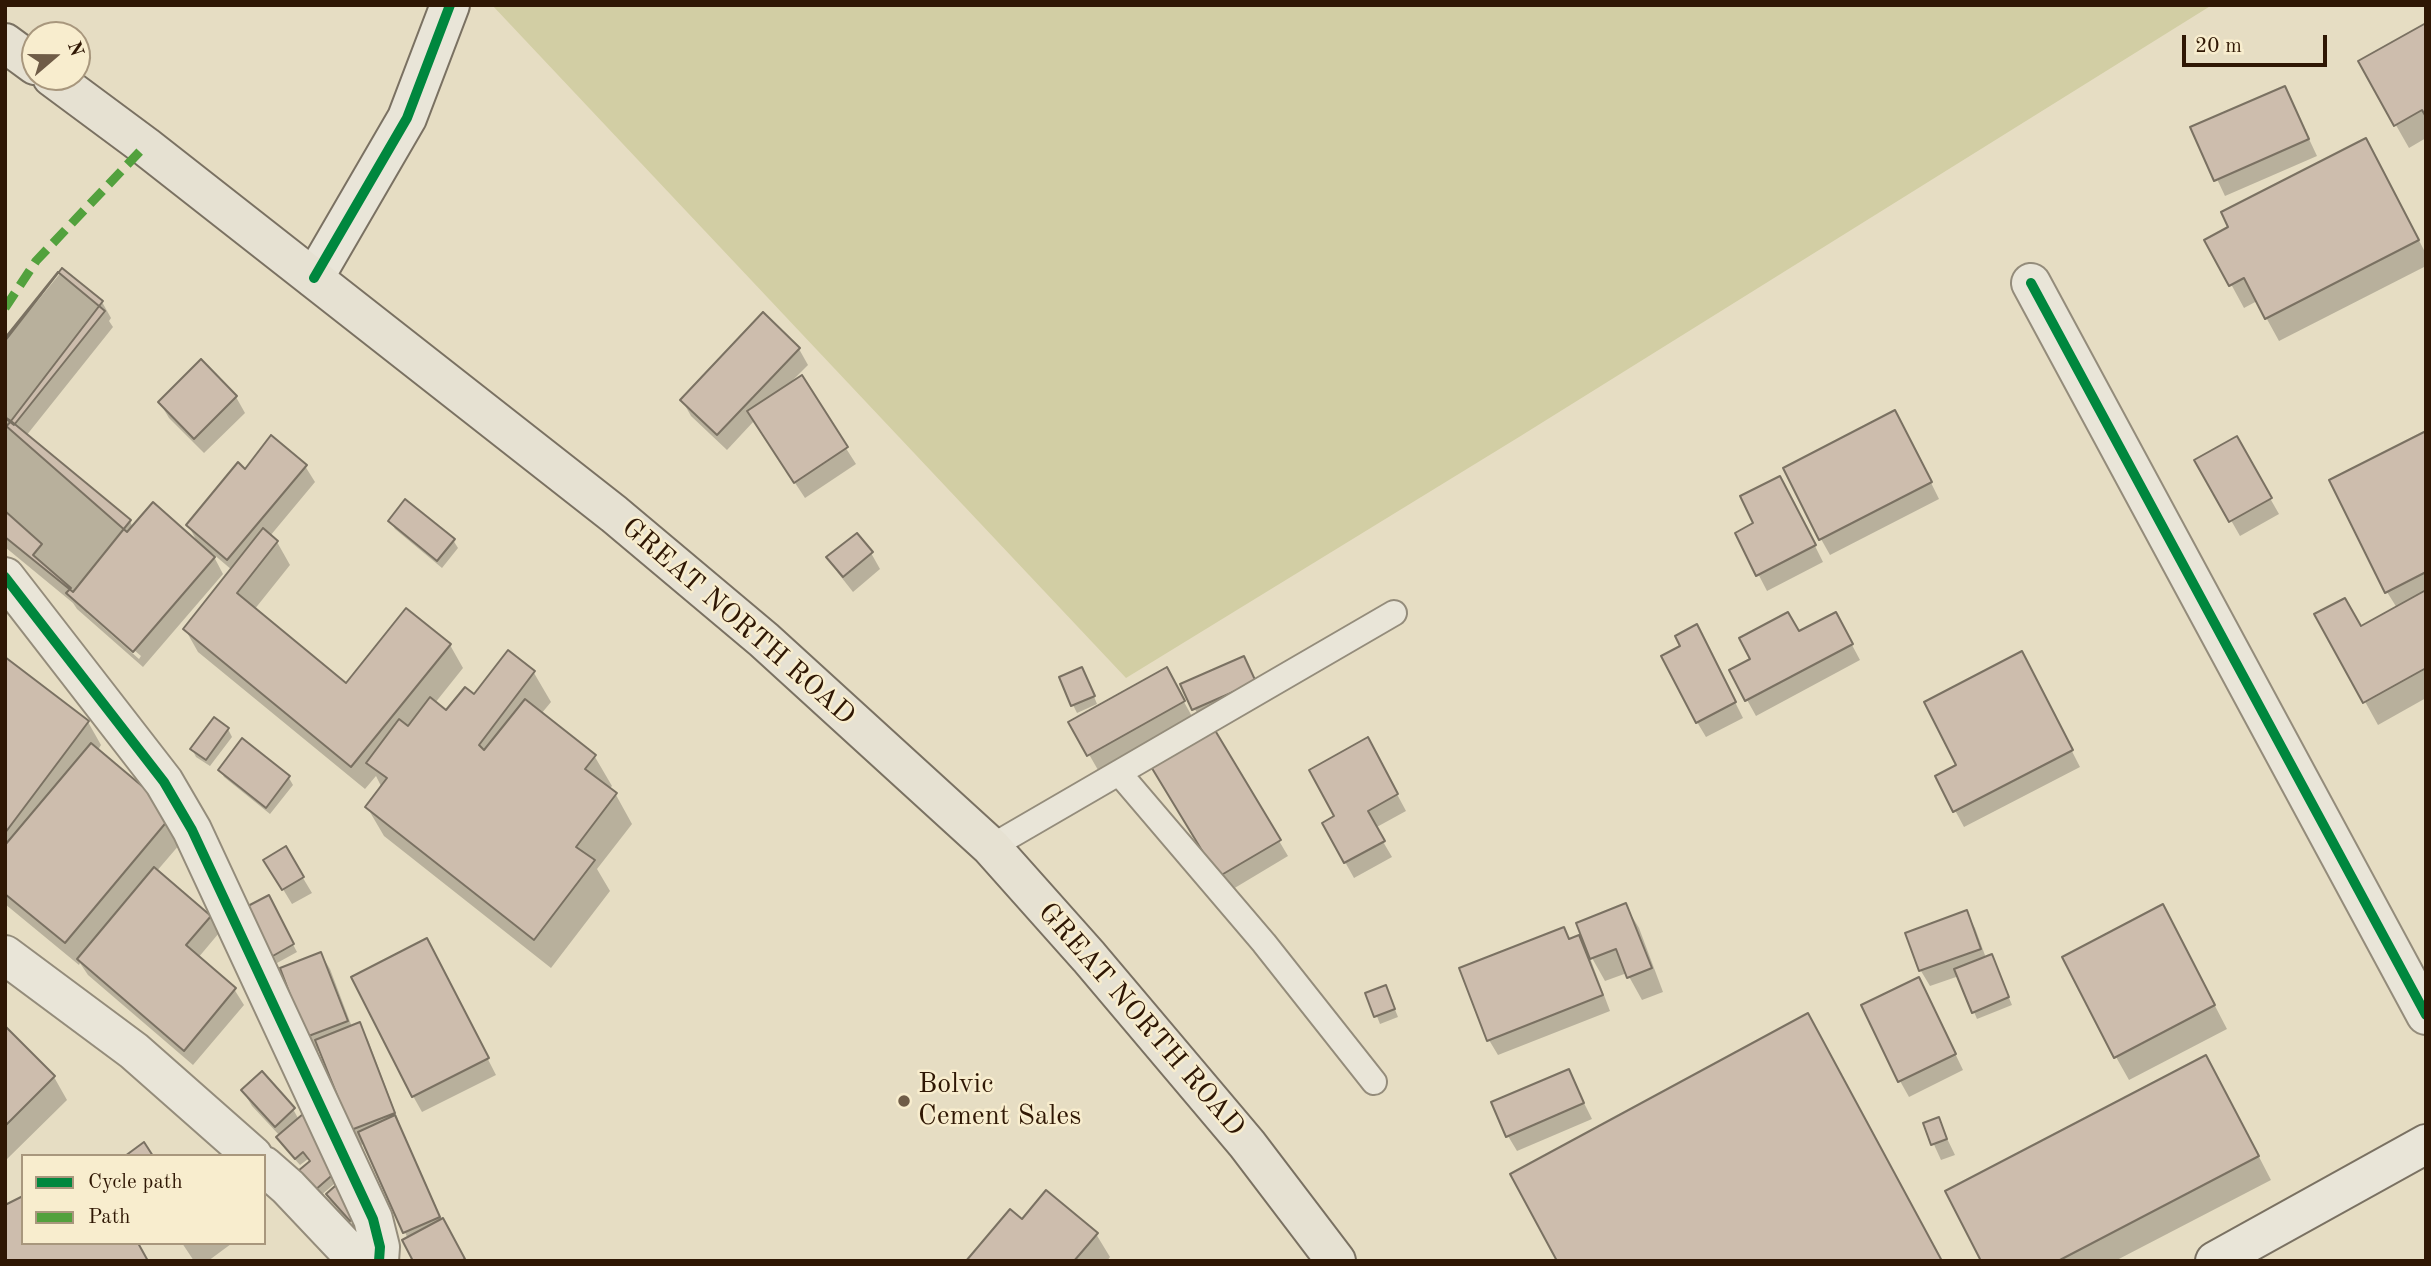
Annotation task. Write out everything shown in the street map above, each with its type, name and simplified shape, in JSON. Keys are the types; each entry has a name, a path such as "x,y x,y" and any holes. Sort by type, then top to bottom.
{"highway":[{"path":"5,43 21,55"},
{"name":"GREAT NORTH ROAD","path":"71,91 145,146 625,523 764,640 991,847 1089,957 1247,1144 1336,1261"}],"street":[{"path":"314,278 407,118 450,5"},
{"path":"2031,283 2426,1015"},
{"path":"5,577 164,782 192,830 373,1219 380,1247 380,1261"},
{"path":"5,955 134,1051 251,1154"},
{"path":"2215,1261 2426,1144"},
{"path":"266,1168 288,1187 358,1261"}],"lane":[{"path":"991,847 1394,613"},
{"path":"1119,773 1264,943 1374,1082"}],"shaded area":[{"path":"492,5 2212,5 1519,437 1126,678"}],"building":[{"path":"2426,23 2426,117 2422,110 2394,126 2358,61"},
{"path":"2285,86 2309,139 2214,181 2190,127"},
{"path":"2366,138 2419,240 2265,319 2244,278 2229,286 2204,240 2228,227 2221,212"},
{"path":"62,268 103,301 11,421 5,417 5,341"},
{"path":"58,272 105,311 14,425 5,418 5,338"},
{"path":"763,312 800,348 717,435 680,400"},
{"path":"201,359 237,396 194,439 158,402"},
{"path":"802,375 848,447 794,483 747,411"},
{"path":"1895,410 1932,482 1819,540 1783,468"},
{"path":"11,421 131,520 73,592 5,537 5,428"},
{"path":"5,425 127,532 153,502 215,557 133,652 66,593 71,588 33,555 42,544 5,511"},
{"path":"2426,431 2426,572 2385,593 2329,480"},
{"path":"271,435 307,465 227,560 186,525 238,462 245,469"},
{"path":"2237,436 2272,498 2229,522 2194,460"},
{"path":"1780,476 1816,545 1756,576 1735,533 1753,523 1740,496"},
{"path":"405,499 455,539 437,561 388,521"},
{"path":"263,528 278,541 237,593 346,683 406,608 451,644 351,767 183,629"},
{"path":"857,533 873,552 843,577 826,557"},
{"path":"2426,590 2426,668 2363,703 2314,614 2345,598 2361,626"},
{"path":"1788,612 1799,631 1836,612 1853,644 1745,701 1729,670 1750,659 1739,638"},
{"path":"1697,624 1736,702 1696,723 1661,656 1680,646 1675,636"},
{"path":"508,650 535,671 479,745 484,750 525,699 596,755 585,769 617,793 576,847 595,860 534,940 365,807 387,778 366,763 399,719 408,726 430,697 446,710 465,687 474,694"},
{"path":"2022,651 2073,750 1953,812 1935,776 1956,765 1924,702"},
{"path":"1244,656 1256,682 1192,710 1180,684"},
{"path":"5,657 89,721 5,833"},
{"path":"1082,667 1095,696 1071,706 1059,677"},
{"path":"1167,667 1185,701 1087,756 1068,722"},
{"path":"214,717 229,728 206,760 190,749"},
{"path":"1213,727 1281,840 1218,877 1150,765"},
{"path":"1368,737 1398,794 1368,811 1385,841 1344,863 1322,823 1334,816 1309,770"},
{"path":"242,738 290,776 266,808 218,770"},
{"path":"91,743 174,813 65,943 5,894 5,845"},
{"path":"286,846 304,877 282,890 263,860"},
{"path":"154,867 211,916 186,945 236,988 184,1051 77,959"},
{"path":"269,895 294,944 271,957 246,907"},
{"path":"1626,903 1652,968 1627,978 1616,949 1590,959 1576,923"},
{"path":"2163,904 2215,1005 2114,1058 2062,957"},
{"path":"1967,910 1981,949 1919,971 1905,933"},
{"path":"1564,927 1569,939 1579,935 1603,995 1487,1041 1459,968"},
{"path":"427,938 489,1058 412,1097 351,977"},
{"path":"321,952 348,1021 306,1037 280,968"},
{"path":"1992,954 2009,997 1972,1013 1954,969"},
{"path":"1919,977 1956,1054 1898,1082 1861,1005"},
{"path":"1386,985 1395,1009 1374,1017 1365,993"},
{"path":"1808,1013 1942,1261 1557,1261 1510,1174"},
{"path":"360,1022 395,1113 351,1130 315,1040"},
{"path":"5,1026 55,1076 5,1126"},
{"path":"2206,1055 2259,1156 2058,1261 1981,1261 1945,1191"},
{"path":"1569,1069 1584,1103 1506,1137 1491,1102"},
{"path":"262,1071 295,1108 275,1127 241,1090"},
{"path":"303,1114 345,1164 314,1191 298,1171 310,1161 303,1152 295,1159 276,1137"},
{"path":"395,1115 440,1217 403,1233 358,1132"},
{"path":"1939,1117 1947,1139 1931,1145 1923,1123"},
{"path":"144,1142 152,1154 128,1154"},
{"path":"343,1179 366,1207 350,1221 326,1194"},
{"path":"1046,1190 1098,1233 1074,1261 966,1261 1010,1209 1022,1219"},
{"path":"21,1197 21,1245 139,1245 148,1261 5,1261 5,1205"},
{"path":"443,1218 465,1259 413,1261 402,1240"}],"marked path":[{"path":"5,308 36,261 145,146"}],"cycle path":[{"path":"314,278 407,118 450,5"},
{"path":"2031,283 2426,1015"},
{"path":"5,577 164,782 192,830 373,1219 380,1247 379,1261"}],"place":[{"name":"Bolvic Cement Sales","path":"904,1101"}]}
